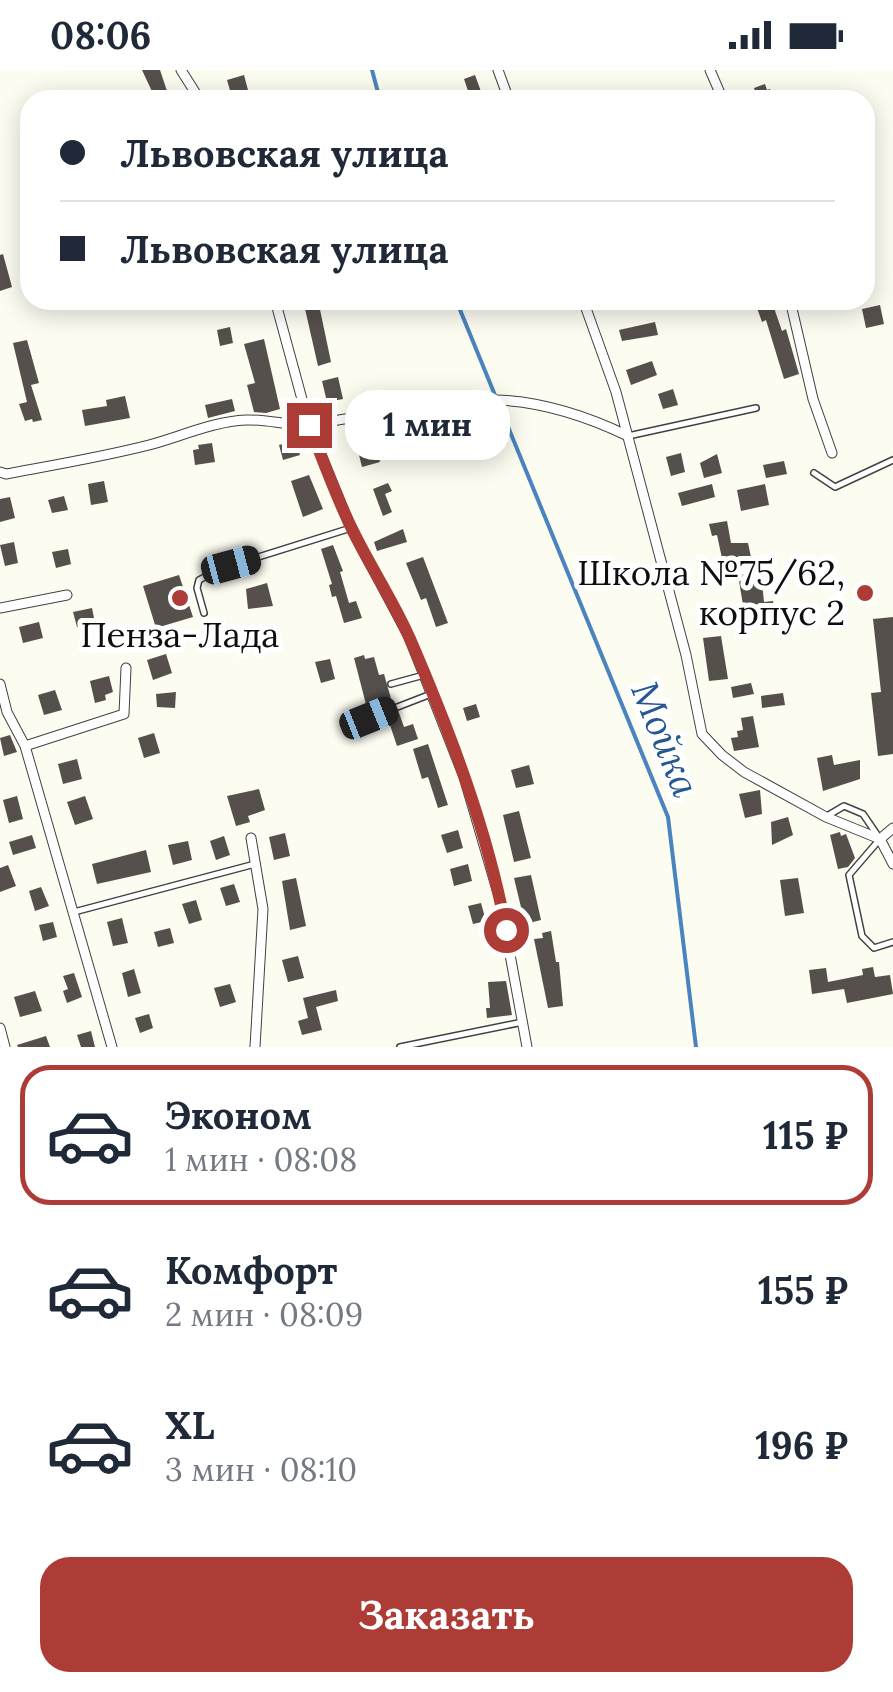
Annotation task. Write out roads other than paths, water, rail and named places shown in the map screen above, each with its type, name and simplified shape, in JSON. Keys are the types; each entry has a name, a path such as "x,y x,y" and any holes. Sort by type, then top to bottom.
{"street":[{"path":"279,310 309,425 351,528 409,637 464,777 500,900 527,1047"},
{"path":"587,310 628,436 686,655 702,734 744,772 826,817 880,839 893,864"},
{"path":"792,310 813,399 832,453"},
{"path":"0,472 110,455 243,420 309,425 445,400 502,398 569,412 628,436"},
{"path":"0,608 68,594"},
{"path":"24,746 124,714 126,668"},
{"path":"0,684 6,712 24,746 112,1047"},
{"path":"880,839 893,828"},
{"path":"251,838 263,908 255,1047"},
{"path":"0,1028 5,1047"}],"lane":[{"path":"628,436 756,408"},
{"path":"814,473 835,487 893,460"},
{"path":"204,614 197,588 203,577 351,528"},
{"path":"391,684 424,675"},
{"path":"369,718 432,694"},
{"path":"826,817 844,806 863,814 880,839 849,875 862,936 874,948 893,942"},
{"path":"74,912 256,864"},
{"path":"400,1047 523,1022"}],"waterway":[{"name":"Мойка","path":"372,70 377,90"},
{"name":"Мойка","path":"460,310 668,817 696,1047"}],"place":[{"name":"Школа №75/62, корпус 2","path":"865,593"},
{"name":"Пенза-Лада","path":"180,598"}]}
